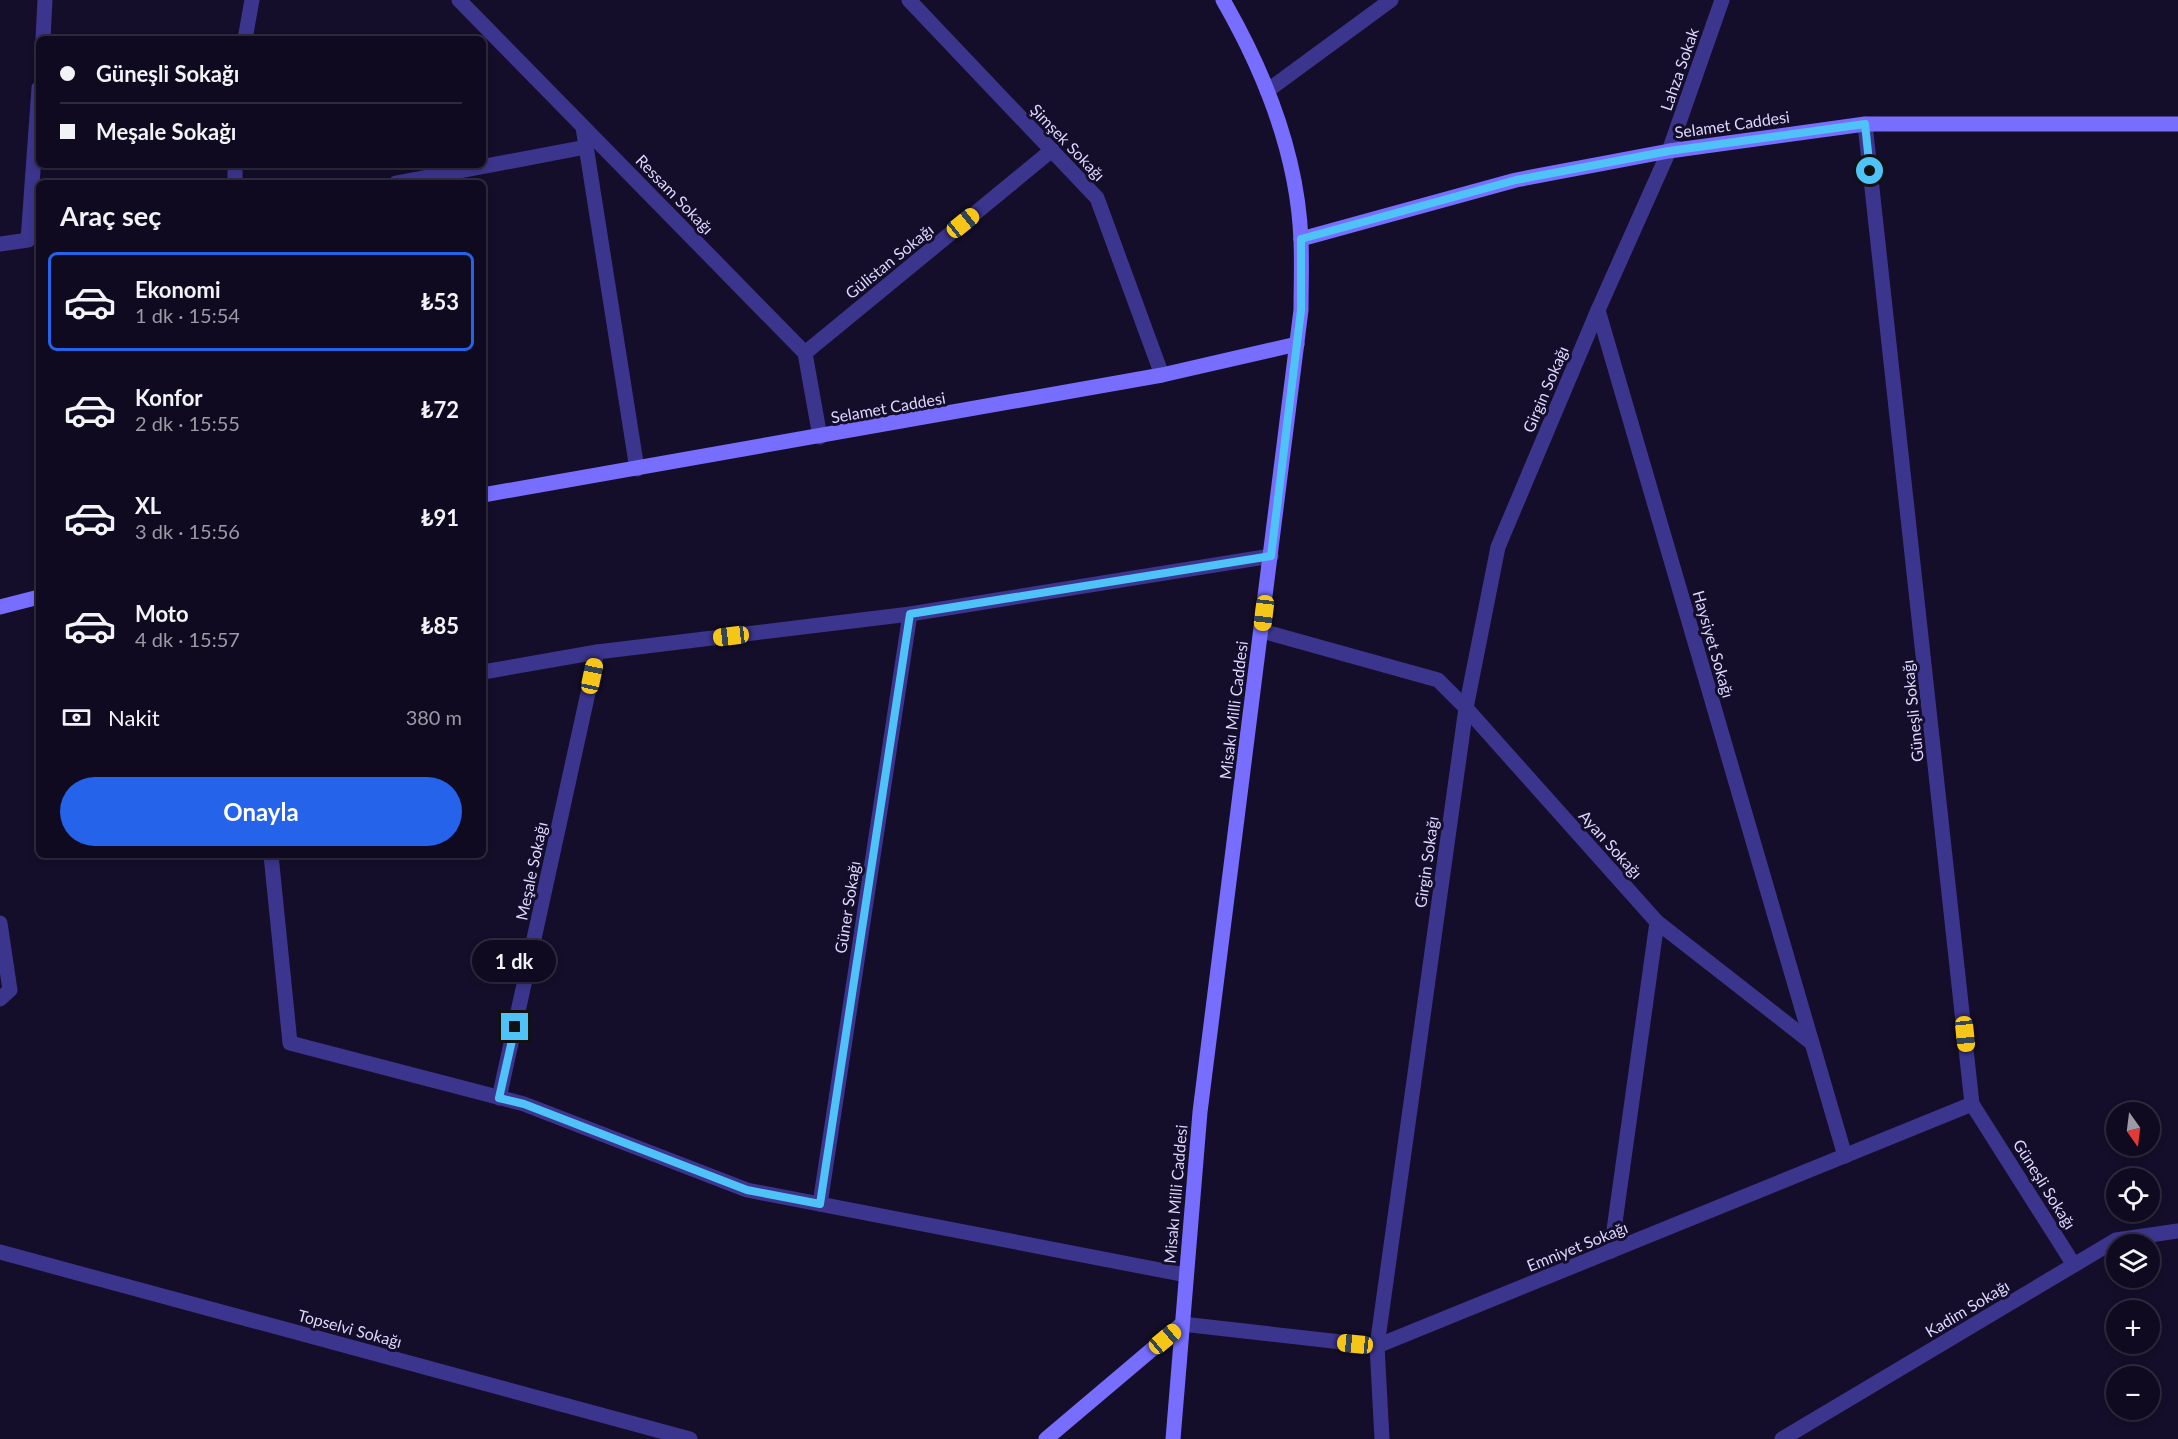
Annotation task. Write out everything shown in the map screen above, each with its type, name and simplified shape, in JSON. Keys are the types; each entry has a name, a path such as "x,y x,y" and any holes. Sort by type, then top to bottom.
{"street":[{"path":"43,36 45,0"},
{"path":"246,36 252,0"},
{"name":"Ressam Sokağı","path":"459,0 805,353"},
{"name":"Şimşek Sokağı","path":"909,0 1097,198 1162,375"},
{"name":"Misakı Milli Caddesi","path":"1173,1439 1200,1112 1301,310 1301,239 1292,175 1256,62 1222,0"},
{"path":"1267,91 1391,0"},
{"name":"Lahza Sokak","path":"1669,151 1722,0"},
{"name":"Selamet Caddesi","path":"1301,239 1516,180 1669,151 1865,124 2178,124"},
{"name":"Güneşli Sokağı","path":"1865,124 1972,1104 2074,1265"},
{"path":"584,127 636,469"},
{"path":"0,244 28,240 36,129"},
{"path":"486,166 586,147"},
{"name":"Gülistan Sokağı","path":"805,353 1052,150"},
{"path":"1598,310 1669,151"},
{"path":"412,180 475,168"},
{"name":"Girgin Sokağı","path":"1382,1439 1377,1346 1466,708 1498,548 1598,310"},
{"name":"Haysiyet Sokağı","path":"1598,310 1845,1156"},
{"name":"Selamet Caddesi","path":"486,494 1162,375 1297,344"},
{"path":"805,353 820,437"},
{"path":"486,671 597,652 910,614 1271,556"},
{"path":"0,607 36,598"},
{"name":"Güner Sokağı","path":"820,1204 910,614"},
{"name":"Ayan Sokağı","path":"1262,631 1438,680 1466,708 1657,922 1812,1043"},
{"name":"Meşale Sokağı","path":"499,1098 597,652"},
{"path":"271,858 290,1043 535,1108 747,1190 1186,1275"},
{"path":"1611,1251 1657,922"},
{"path":"0,923 10,990 0,999"},
{"name":"Emniyet Sokağı","path":"1182,1324 1377,1346 1972,1104"},
{"name":"Kadim Sokağı","path":"1782,1439 2116,1240 2178,1231"},
{"name":"Topselvi Sokağı","path":"0,1252 690,1439"},
{"path":"1046,1439 1182,1324"}],"route":[{"path":"515,1027 499,1098 524,1104 747,1190 820,1204 910,614 1271,556 1301,310 1301,239 1516,180 1669,151 1865,124 1870,171"}]}
